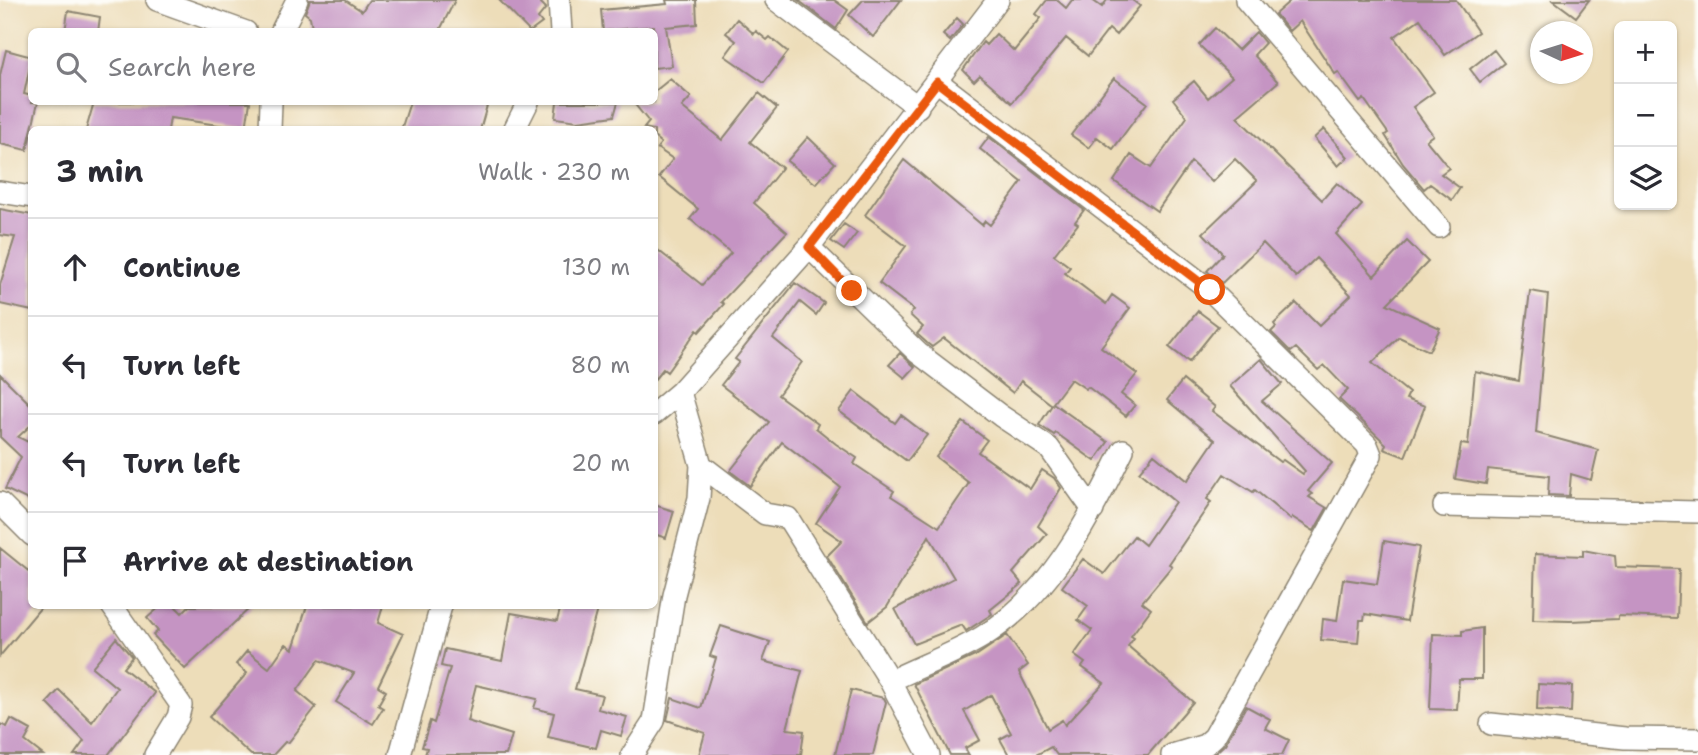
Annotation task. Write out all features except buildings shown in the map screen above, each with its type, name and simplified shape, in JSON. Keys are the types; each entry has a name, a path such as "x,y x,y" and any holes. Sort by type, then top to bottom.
{"street":[{"path":"157,0 235,28"},
{"path":"283,28 297,0"},
{"path":"559,0 561,28"},
{"path":"776,0 918,107"},
{"path":"658,411 680,392 809,247 998,0"},
{"path":"1246,0 1438,227"},
{"path":"937,82 1210,290 1367,445 1371,455 1214,737 1205,745 1172,755"},
{"path":"270,126 271,105"},
{"path":"516,126 526,105"},
{"path":"0,192 28,196"},
{"path":"809,247 918,353 1001,416 1049,448 1093,510"},
{"path":"632,755 653,720 674,595 699,498 701,465 680,392"},
{"path":"890,681 982,637 1024,604 1064,557 1093,510 1123,450"},
{"path":"701,465 727,482 765,514 788,518 890,681 929,755"},
{"path":"699,498 727,482"},
{"path":"0,503 28,531"},
{"path":"1444,506 1698,512"},
{"path":"114,609 181,705 178,717 155,755"},
{"path":"400,755 439,609"},
{"path":"1491,724 1625,738 1698,738"}],"route":[{"path":"852,291 809,247 937,82 1210,290"}]}
